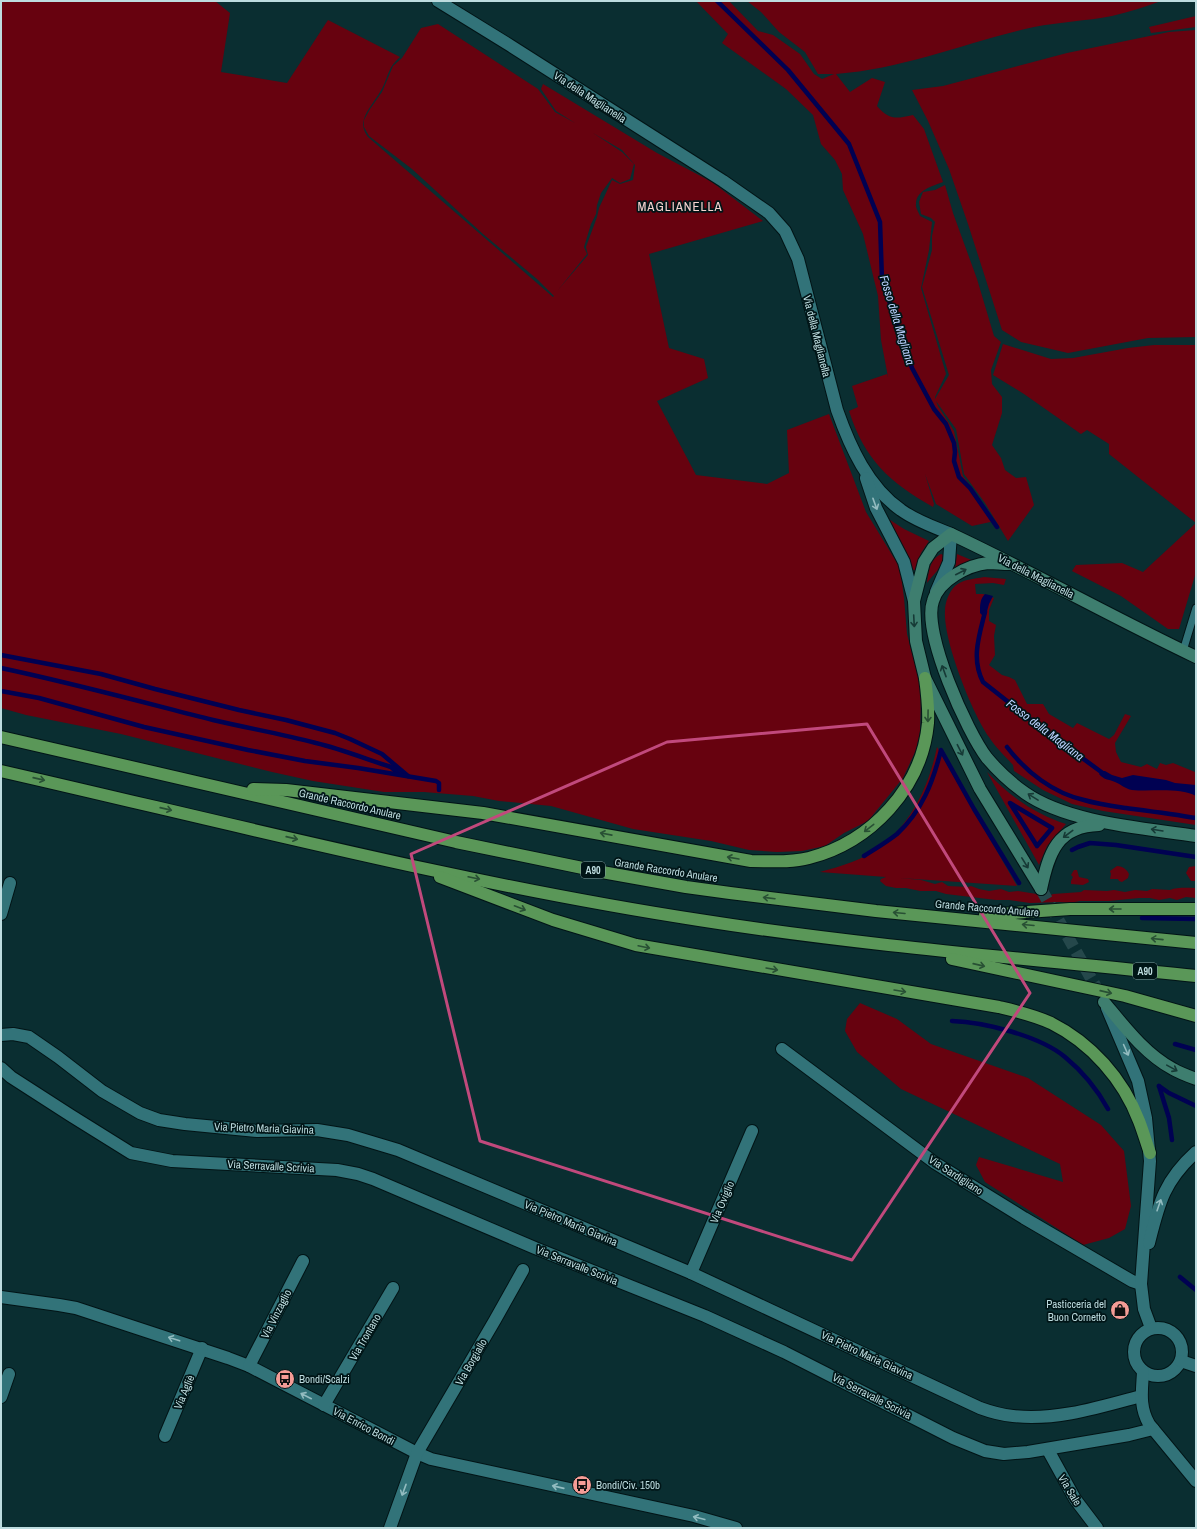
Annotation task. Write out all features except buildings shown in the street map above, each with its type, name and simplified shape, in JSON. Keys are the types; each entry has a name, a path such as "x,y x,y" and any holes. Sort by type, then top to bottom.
{"highway":[{"path":"234,790 286,790 463,810 751,861 783,862 808,858 829,851 865,831 887,813 904,791 915,769 926,734 928,704 925,678"},
{"name":"Grande Raccordo Anulare","path":"1,737 456,842 602,872 730,893 876,911 1196,943"},
{"name":"A90","path":"1,771 405,864 586,901 685,918 900,947 1196,976"},
{"path":"405,864 553,920 636,945 999,1007 1042,1019 1076,1039 1111,1072 1133,1107 1150,1152"},
{"path":"950,918 1070,909 1196,909"},
{"path":"900,947 1090,988 1196,1016"}],"main road":[{"name":"Via della Maglianella","path":"951,534 1014,564 1148,634 1196,657"},
{"path":"951,534 933,548 924,562 914,602 916,641 925,678 980,789 1041,889 1048,859 1052,851 1063,837 1085,825 1119,824"},
{"path":"1014,564 988,563 972,567 951,578 933,599 932,624 942,666 965,720 987,757 1008,780 1036,800 1063,812 1119,824 1196,836"},
{"path":"1104,1002 1153,1055 1173,1069 1196,1079"}],"street":[{"name":"Via della Maglianella","path":"438,1 723,181 769,213 782,227 793,246 802,271 837,410 851,446 863,467 880,490 900,510 951,534"},
{"path":"863,467 876,508 904,562 914,602"},
{"path":"933,599 948,562 951,534"},
{"path":"1,914 10,883"},
{"path":"1104,1002 1138,1081 1146,1118 1150,1152 1141,1284 1144,1309 1151,1328"},
{"path":"1,1026 22,1035"},
{"name":"Via Pietro Maria Giavina","path":"1,1035 22,1035 29,1037 102,1091 140,1113 159,1120 257,1131 317,1130 348,1135 398,1150 691,1273 915,1377 961,1400 993,1412 1021,1417 1063,1414 1141,1396"},
{"name":"Via Sardigliano","path":"782,1049 935,1163 1024,1218 1132,1281 1141,1284"},
{"name":"Via Serravalle Scrivia","path":"1,1068 11,1077 131,1153 172,1161 337,1170 358,1174 373,1179 535,1248 720,1322 784,1352 962,1442 985,1450 1004,1454 1048,1450 1153,1429"},
{"name":"Via Oviglio","path":"691,1273 752,1131"},
{"path":"1142,1270 1163,1193 1185,1163 1196,1152"},
{"name":"Via Vinzaglio","path":"249,1366 303,1261"},
{"name":"Via Borgiallo","path":"390,1528 417,1454 523,1270"},
{"name":"Via Trontano","path":"324,1405 393,1288"},
{"name":"Via Enrico Bondi","path":"1,1297 76,1308 202,1348 249,1366 417,1454 454,1465 720,1526 736,1528"},
{"path":"1160,1327 1168,1329 1180,1340 1182,1348 1181,1361 1174,1371 1166,1375 1150,1375 1143,1372 1134,1359 1133,1351 1138,1337 1144,1331 1151,1328 1160,1327"},
{"name":"Via Agliè","path":"165,1436 202,1348"},
{"path":"1181,1361 1196,1366"},
{"path":"1143,1372 1141,1396 1144,1415 1153,1429 1196,1481"},
{"path":"1,1397 9,1374"},
{"name":"Via Sale","path":"1048,1450 1075,1499 1097,1528"}],"lane":[{"path":"1184,651 1196,608"}],"highlighted area":[{"path":"867,724 1030,993 852,1260 480,1141 411,854 667,742"}],"shaded area":[{"path":"1,1 215,1 230,13 221,72 287,83 328,20 400,57 395,61 383,87 365,115 363,122 364,131 368,137 553,297 554,296 537,279 483,234 412,169 369,136 364,127 364,120 382,92 393,66 402,58 421,28 438,24 538,89 555,112 575,123 556,111 541,89 543,84 657,153 712,182 763,221 649,254 669,348 704,359 708,378 657,401 696,475 767,484 789,473 787,430 829,414 866,512 894,558 896,558 900,567 907,634 921,694 920,732 916,750 903,778 868,821 844,833 825,846 802,851 777,852 749,850 711,841 633,829 551,806 499,801 473,796 424,792 384,792 313,781 121,734 26,715 1,708","holes":["593,133 622,150 635,165 633,180 620,184 612,180 599,208 586,247 588,255 558,290 587,254 584,247 591,224 596,214 601,193 612,178 620,183 630,179 634,164 622,152"]},
{"path":"696,1 729,1 758,31 773,35 800,54 814,74 822,79 834,74 818,74 805,52 779,32 761,12 747,1 1161,1 1112,16 1034,27 1009,33 886,67 836,74 850,92 872,78 885,82 877,106 885,114 897,118 913,115 924,129 943,182 922,192 917,199 916,205 920,216 932,222 929,250 921,288 946,374 935,399 949,375 922,287 932,250 932,236 935,222 931,218 921,214 919,202 923,192 935,190 945,185 953,213 977,279 994,336 1001,342 991,370 992,384 1002,397 1002,413 992,445 1001,458 1005,470 1016,478 1026,477 1034,505 1008,541 985,503 964,474 956,429 936,401 954,431 963,476 995,521 972,526 936,504 925,474 934,504 933,507 917,498 891,479 880,468 863,443 855,428 849,411 858,407 852,386 887,374 888,377 881,340 878,296 863,234 843,190 842,174 835,160 821,144 813,115 786,89 722,43 728,34"},
{"path":"1196,16 1196,27 1151,33 1149,27"},
{"path":"1196,30 1196,337 1148,338 1068,353 1021,342 1002,330 949,169 928,121 912,90 943,86 1067,53 1169,32"},
{"path":"1003,344 1051,359 1073,358 1154,345 1196,345 1196,523 1109,454 1109,444 1087,430 1081,434 1024,394 993,375"},
{"path":"890,520 904,529 929,541 921,553 916,571 912,569 908,556 891,526"},
{"path":"1196,523 1196,572 1179,629 1168,629 1121,596 1072,571 1076,565 1122,563 1143,572"},
{"path":"941,554 943,555 943,560 938,570 927,583 929,570 932,563 937,556"},
{"path":"957,554 976,562 955,568"},
{"path":"984,577 1006,579 1004,585 993,583 975,584 976,594 983,594 994,598 989,610 989,621 996,625 994,636 995,655 989,665 1002,675 1015,680 1027,704 1043,704 1049,714 1073,728 1077,723 1109,739 1114,735 1125,714 1131,716 1115,743 1116,752 1121,762 1141,767 1147,764 1157,769 1160,763 1166,765 1173,763 1195,772 1196,768 1196,825 1103,811 1072,804 1043,790 1014,771 1013,765 991,741 967,694 954,657 946,624 946,604 949,594 953,588 965,581"},
{"path":"985,594 993,596 985,618 980,613 980,605"},
{"path":"937,747 1017,886 900,878 921,880 935,884 942,882 948,886 971,886 989,891 1001,889 1009,892 1018,891 1049,896 1053,894 1081,892 1084,890 1114,890 1125,892 1135,890 1147,891 1152,889 1170,890 1179,888 1196,888 1196,898 1186,897 1177,900 1170,898 1159,900 1139,898 1109,901 1080,901 1069,903 1030,903 946,894 936,891 896,888 886,886 880,881 886,877 820,872 848,863 869,854 885,843 898,831 919,800"},
{"path":"1101,771 1105,771 1122,778 1133,775 1166,780 1175,783 1196,785 1196,796 1182,792 1125,788 1103,777 1099,774"},
{"path":"987,772 1004,789 1023,803 1044,815 1066,824 1047,846 1039,865"},
{"path":"1117,866 1124,868 1129,874 1128,878 1122,882 1118,879 1110,879 1110,871"},
{"path":"1196,866 1196,881 1191,881 1186,873 1189,867"},
{"path":"1074,870 1077,870 1079,877 1088,879 1089,882 1083,885 1071,884 1073,877 1071,875"},
{"path":"860,1003 897,1019 931,1044 1028,1078 1101,1125 1124,1151 1131,1206 1125,1229 1109,1238 1083,1245 985,1182 976,1165 979,1157 1063,1182 1060,1164 901,1089 857,1052 845,1031 847,1019"}],"waterway":[{"name":"Fosso della Magliana","path":"717,1 788,70 849,144 880,222 882,280 912,368 934,409 946,424 954,443 954,461 959,477 970,488 997,527"},
{"name":"Fosso della Magliana","path":"985,612 977,647 977,665 983,682 1040,727 1104,774"},
{"path":"1,655 101,674 155,689 335,733 382,754 408,776"},
{"path":"1,668 81,686 213,720 325,745 391,767 399,774"},
{"path":"1,691 39,698 144,727 248,750 305,761 436,781 439,783 439,790"},
{"path":"1007,747 1023,765 1041,780 1051,787 1073,797 1105,805 1196,818"},
{"path":"864,856 897,834 913,816 920,806 930,785 941,750 974,809 1019,883"},
{"path":"1010,803 1052,828 1037,846 1010,803"},
{"path":"1072,850 1090,843 1116,845 1196,857"},
{"path":"1142,918 1196,919"},
{"path":"952,1021 995,1027 1027,1037 1054,1049 1071,1062 1083,1074 1094,1087 1108,1109"},
{"path":"1175,1044 1196,1050"},
{"path":"1159,1086 1169,1118 1172,1140"},
{"path":"1159,1086 1169,1093 1196,1106"},
{"path":"1180,1277 1196,1290"}],"tunnel":[{"path":"1041,889 1101,996"}],"place":[{"name":"Pasticceria del Buon Cornetto","path":"1120,1310"},
{"name":"Bondi/Scalzi","path":"285,1379"},
{"name":"Bondi/Civ. 150b","path":"582,1485"}],"district":[{"name":"MAGLIANELLA","path":"680,206"}]}
